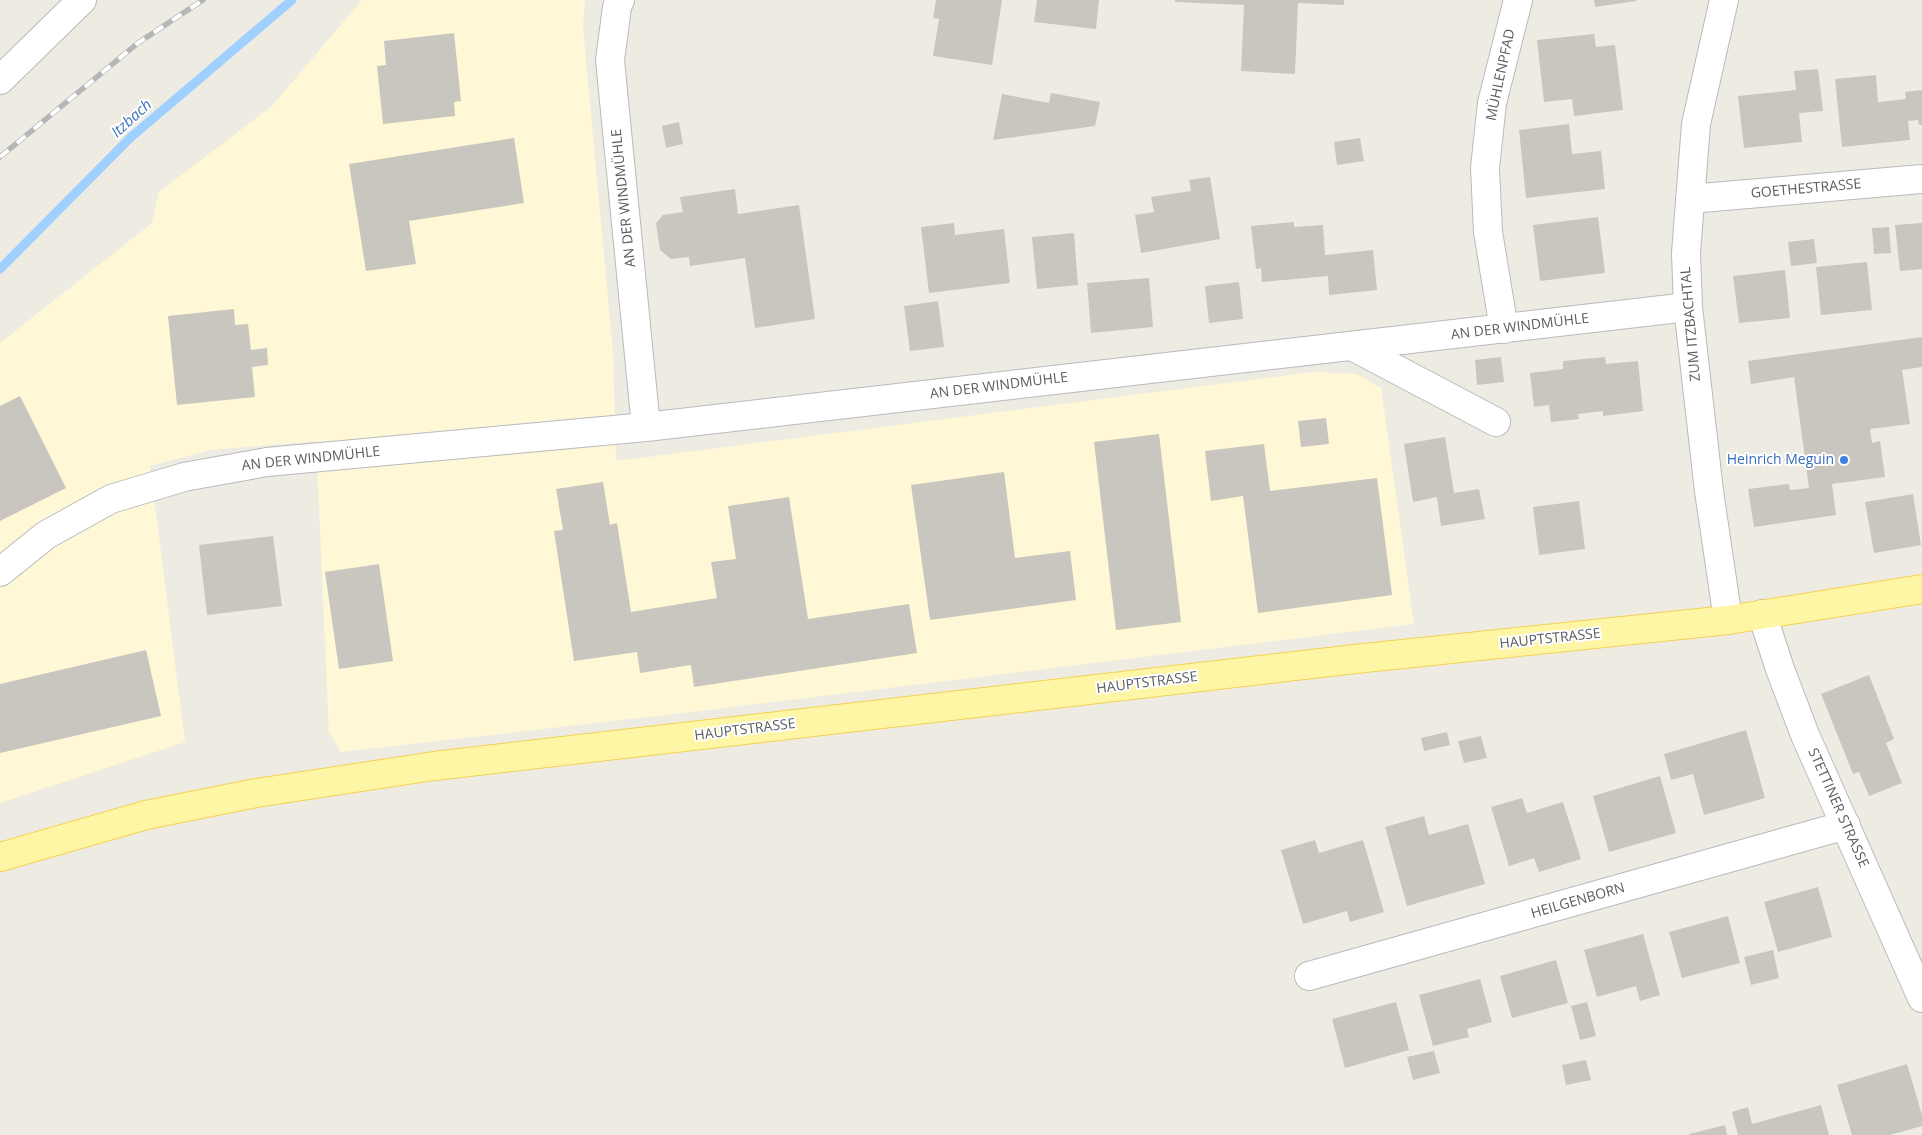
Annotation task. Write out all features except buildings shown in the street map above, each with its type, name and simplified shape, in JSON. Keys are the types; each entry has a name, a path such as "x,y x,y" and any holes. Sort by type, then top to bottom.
{"main road":[{"name":"HAUPTSTRASSE","path":"0,857 146,815 256,793 443,765 1335,662 1728,620 1922,589"}],"street":[{"path":"0,80 82,0"},
{"name":"AN DER WINDMÜHLE","path":"620,0 617,7 610,60 646,427"},
{"name":"MÜHLENPFAD","path":"1504,329 1488,232 1486,168 1492,102 1518,0"},
{"name":"ZUM ITZBACHTAL","path":"1724,0 1696,124 1686,253 1688,307 1709,491 1728,620"},
{"name":"GOETHESTRASSE","path":"1690,199 1922,179"},
{"name":"AN DER WINDMÜHLE","path":"0,572 46,535 111,499 184,477 267,462 646,427 1688,307"},
{"path":"1352,346 1496,422"},
{"name":"STETTINER STRASSE","path":"1762,614 1805,735 1922,998"},
{"name":"HEILGENBORN","path":"1309,976 1846,825"}],"shaded area":[{"path":"362,0 585,0 583,28 613,353 616,461 1313,372 1356,374 1381,388 1414,624 675,714 341,752 329,732 316,441 210,450 150,466 185,742 0,803 0,343 152,223 159,192 272,106"}],"waterway":[{"name":"Itzbach","path":"0,269 130,138 292,0"}],"railway":[{"path":"0,157 138,43 203,0"}],"place":[{"name":"Heinrich Meguin","path":"1844,460"}]}
